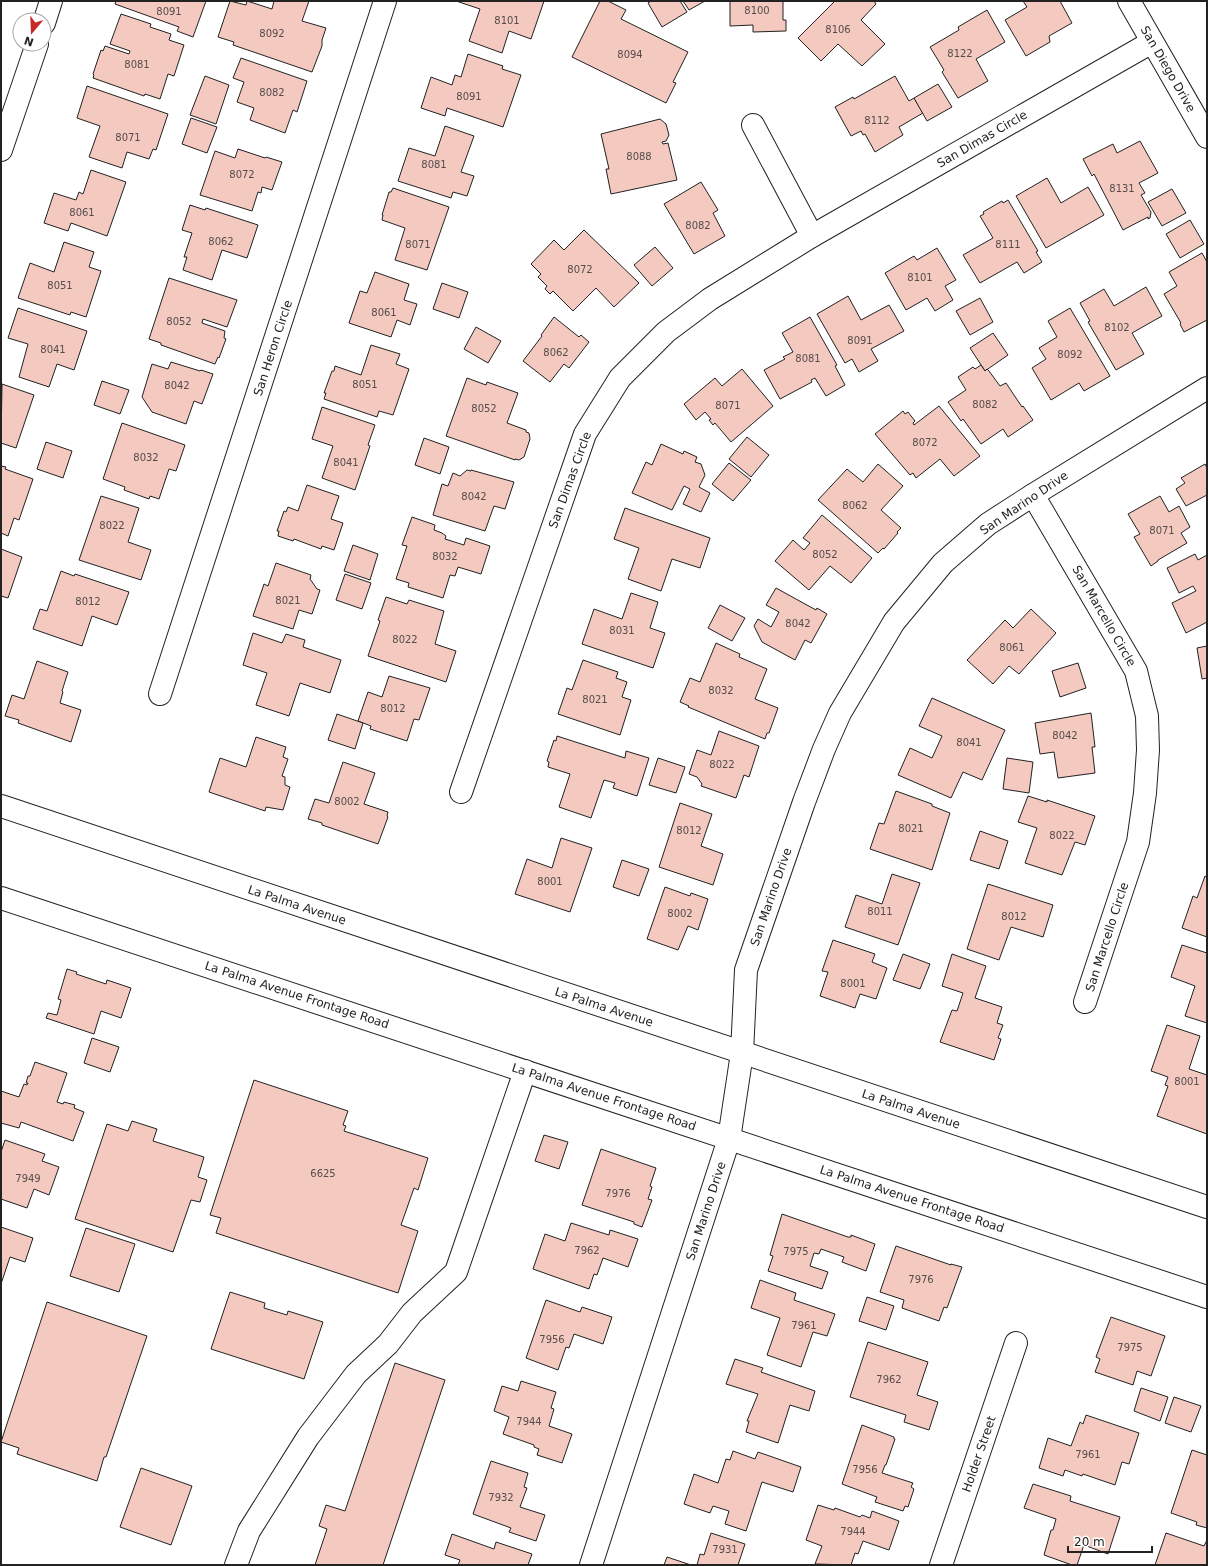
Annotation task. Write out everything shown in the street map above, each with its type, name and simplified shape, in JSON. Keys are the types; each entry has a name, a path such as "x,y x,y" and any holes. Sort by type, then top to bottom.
{"street":[{"path":"48,12 51,1"},
{"name":"San Heron Circle","path":"160,694 385,1"},
{"name":"San Diego Drive","path":"1129,1 1207,137"},
{"name":"San Dimas Circle","path":"461,792 585,434 620,378 672,327 710,299 812,236 1152,42"},
{"path":"1,150 34,52"},
{"path":"752,125 812,236"},
{"name":"San Marino Drive","path":"591,1565 729,1139 742,1053 746,970 807,794 840,713 894,622 943,563 988,524 1033,494 1207,388"},
{"name":"San Marcello Circle","path":"1033,494 1136,671 1147,716 1148,750 1145,793 1138,842 1085,1002"},
{"name":"La Palma Avenue","path":"1,806 1207,1207"},
{"name":"La Palma Avenue Frontage Road","path":"1,898 1207,1297"},
{"path":"236,1565 249,1531 308,1437 356,1374 388,1344 412,1313 456,1272 525,1071"},
{"name":"Holder Street","path":"941,1565 1016,1343"}],"building":[{"path":"116,1 206,1 193,37 177,31 179,27 115,4"},
{"path":"230,1 246,5 247,1 272,9 274,1 309,1 302,21 326,28 322,40 322,46 312,72 233,45 234,42 218,37"},
{"path":"456,1 544,1 531,39 509,31 502,53 469,41 480,9"},
{"path":"600,1 608,1 626,10 621,19 688,52 673,82 676,83 666,103 572,57"},
{"path":"651,1 680,1 687,12 662,27 648,3"},
{"path":"683,1 705,1 689,10"},
{"path":"730,1 783,1 783,20 786,20 786,31 753,32 753,25 730,26"},
{"path":"835,1 874,1 876,4 861,20 885,44 862,66 838,44 821,61 798,38"},
{"path":"1023,1 1060,1 1072,23 1049,36 1050,42 1026,56 1005,20 1027,7"},
{"path":"987,10 1005,42 976,59 988,81 958,98 942,72 944,70 930,47 959,30 958,27"},
{"path":"121,14 151,24 150,27 171,34 169,40 184,45 174,76 168,74 160,99 145,94 144,96 93,78 101,50 103,51 105,46 129,54 130,51 110,44"},
{"path":"468,54 503,66 502,69 521,75 503,127 447,108 445,116 421,108 431,77 452,85 455,75 461,77"},
{"path":"241,58 307,81 297,112 293,110 285,133 250,120 254,108 237,102 244,82 233,78"},
{"path":"205,76 229,85 216,124 190,115"},
{"path":"895,76 909,101 914,98 923,113 899,127 903,135 875,152 865,134 863,135 861,131 851,136 835,107 853,97 854,99"},
{"path":"938,84 952,107 927,121 914,98"},
{"path":"87,86 168,114 156,150 153,149 149,159 127,152 122,168 89,157 100,126 77,118"},
{"path":"191,118 217,127 207,153 182,144"},
{"path":"660,119 666,124 669,135 666,141 662,142 663,144 668,143 677,180 611,194 606,169 609,169 601,134"},
{"path":"445,126 474,136 461,172 474,176 467,196 453,192 451,198 398,181 409,148 435,156"},
{"path":"1140,141 1158,173 1139,183 1145,193 1141,195 1151,212 1150,218 1148,219 1148,217 1123,230 1094,174 1092,176 1083,159 1113,144 1117,153"},
{"path":"238,149 282,162 272,190 262,187 261,193 258,192 252,211 200,195 215,151 235,158"},
{"path":"91,170 126,182 107,236 71,223 68,231 44,223 54,193 76,200 79,192 83,194"},
{"path":"1047,178 1061,203 1088,187 1104,215 1046,248 1016,196"},
{"path":"701,182 718,210 713,213 725,236 694,254 664,204"},
{"path":"393,188 449,207 427,270 395,260 405,228 382,220 382,215 389,192 391,192"},
{"path":"1172,189 1186,213 1162,226 1148,202"},
{"path":"1008,200 1038,251 1036,252 1042,262 1024,273 1017,262 980,283 963,255 993,238 980,216 984,214 983,212 1002,201 1003,203"},
{"path":"190,205 205,210 206,208 258,225 247,258 222,250 212,280 183,270 187,257 184,257 192,233 182,230"},
{"path":"1190,220 1204,244 1180,258 1166,234"},
{"path":"584,230 639,283 614,307 596,288 573,311 553,291 550,294 545,289 547,286 538,277 541,274 531,264 554,240 564,250"},
{"path":"64,242 94,252 89,267 101,271 86,317 71,312 70,315 18,298 30,263 54,272"},
{"path":"655,247 673,268 652,286 634,265"},
{"path":"937,248 956,280 945,286 953,300 935,311 927,298 906,310 885,273 914,256 917,260"},
{"path":"1202,253 1207,262 1207,320 1184,332 1180,324 1181,323 1164,294 1177,286 1169,272"},
{"path":"375,272 409,284 404,300 417,304 410,325 397,320 391,337 349,323 360,291 367,293"},
{"path":"169,278 237,300 227,327 203,319 202,323 225,331 224,338 226,339 219,358 218,357 215,364 161,345 161,343 149,339"},
{"path":"442,283 468,292 459,318 433,309"},
{"path":"1146,287 1162,316 1132,333 1144,354 1116,370 1088,322 1090,321 1080,303 1104,289 1114,306"},
{"path":"848,296 861,320 889,305 904,331 871,349 878,361 859,372 852,359 845,363 817,314"},
{"path":"980,298 993,322 970,335 956,311"},
{"path":"18,308 87,331 74,370 57,364 49,387 19,377 28,344 8,338"},
{"path":"1070,308 1110,376 1084,391 1079,383 1051,400 1032,368 1046,359 1039,348 1057,337 1048,321"},
{"path":"554,317 579,337 581,335 589,342 569,368 564,364 550,382 523,361"},
{"path":"810,317 837,365 835,366 845,385 826,396 815,378 811,380 812,382 780,399 764,370 785,359 783,357 793,352 782,333"},
{"path":"476,327 501,341 488,363 464,349"},
{"path":"993,333 1008,355 985,371 970,348"},
{"path":"371,345 400,354 396,364 409,369 393,415 379,411 377,417 324,399 326,393 324,393 335,366 361,375"},
{"path":"171,362 213,374 202,404 194,401 186,424 152,412 142,397 152,364 168,369"},
{"path":"981,365 985,371 987,369 989,371 1000,386 1006,383 1022,407 1023,406 1033,420 1008,437 1003,429 981,444 963,419 961,421 948,402 966,390 958,377 973,367 975,369"},
{"path":"742,369 773,406 731,442 715,423 713,425 709,420 711,419 705,412 696,420 684,404 715,378 722,386"},
{"path":"467,378 486,385 487,382 518,393 507,423 526,430 526,432 529,433 530,439 524,457 519,460 515,460 446,436"},
{"path":"102,381 129,390 120,414 94,405"},
{"path":"2,384 34,395 16,448 1,443"},
{"path":"939,406 980,456 954,476 940,459 916,478 913,473 910,475 875,434 903,411 905,414 908,412 915,421 913,423 914,425"},
{"path":"322,407 375,425 368,445 370,446 355,490 322,478 333,446 312,439"},
{"path":"122,423 185,445 176,471 169,469 159,499 150,496 149,499 124,490 125,487 103,479"},
{"path":"747,437 769,455 751,477 729,459"},
{"path":"424,438 449,447 440,474 415,465"},
{"path":"46,442 72,451 63,478 37,469"},
{"path":"661,444 683,454 684,451 697,457 695,462 701,464 705,475 699,487 710,493 701,512 683,504 690,489 684,486 672,510 632,493 646,462 652,465"},
{"path":"729,463 751,480 733,501 712,484"},
{"path":"878,464 903,486 881,510 901,528 884,549 883,548 878,553 818,500 847,469 863,482"},
{"path":"1205,464 1207,468 1207,495 1186,506 1176,489 1185,483 1181,478"},
{"path":"1,466 6,467 5,469 33,479 19,520 14,518 8,536 1,533"},
{"path":"467,470 514,482 505,509 494,506 485,531 433,515 442,484 448,486 453,473 460,476"},
{"path":"307,485 339,496 331,519 343,523 334,550 322,546 321,549 294,539 293,541 278,536 279,531 277,531 284,511 286,512 288,507 298,511"},
{"path":"101,496 139,508 128,542 151,550 141,580 79,560"},
{"path":"1160,496 1169,512 1179,506 1190,527 1181,533 1187,543 1158,560 1151,566 1134,537 1140,534 1128,514"},
{"path":"625,508 710,538 700,568 672,559 661,591 628,579 639,548 614,539"},
{"path":"822,515 872,558 851,583 830,566 809,590 775,561 793,540 804,550 810,543 803,538"},
{"path":"412,517 435,525 434,530 446,536 445,539 464,545 466,538 490,546 481,574 458,567 455,576 450,575 443,598 408,587 409,583 396,579 407,546 402,545"},
{"path":"353,545 378,554 370,580 344,571"},
{"path":"1,549 22,557 8,598 1,596"},
{"path":"1195,554 1198,560 1207,555 1207,622 1186,633 1172,603 1196,591 1193,586 1179,593 1167,568"},
{"path":"276,563 311,575 310,579 317,589 320,590 312,614 299,610 293,629 253,616 264,584 268,586"},
{"path":"61,571 74,576 75,574 129,592 117,625 92,616 82,646 33,629 40,609 47,611"},
{"path":"345,574 371,583 362,609 336,600"},
{"path":"776,588 816,610 817,608 827,614 811,643 805,640 795,660 762,642 754,626 758,619 771,627 779,612 766,605"},
{"path":"631,593 658,602 650,628 665,633 653,668 582,644 594,609 622,619"},
{"path":"386,597 407,604 409,600 444,611 435,644 456,651 446,682 368,656 380,621 378,620"},
{"path":"720,605 745,618 732,641 708,628"},
{"path":"1031,609 1056,633 1019,674 1009,666 993,684 967,660 1005,620 1013,628"},
{"path":"253,633 282,643 286,634 305,640 303,647 341,660 330,693 300,683 289,716 256,705 267,673 243,665"},
{"path":"716,643 740,654 739,657 767,669 755,699 778,708 769,733 767,733 765,739 688,707 689,706 680,702 690,678 700,682"},
{"path":"1207,646 1207,678 1202,679 1197,648"},
{"path":"583,660 618,672 616,678 627,682 622,697 631,700 620,735 558,714 567,688 572,690"},
{"path":"37,661 68,672 60,703 81,710 71,742 18,723 19,720 5,716 12,695 24,699"},
{"path":"1078,663 1086,688 1060,697 1052,671"},
{"path":"389,676 430,688 419,720 414,719 407,741 370,729 371,726 358,721 368,692 382,697"},
{"path":"932,698 1005,730 982,780 963,772 951,798 898,775 910,748 932,758 942,736 919,726"},
{"path":"1091,713 1095,747 1092,747 1095,773 1058,778 1054,752 1040,754 1035,723"},
{"path":"337,714 363,723 355,749 328,740"},
{"path":"719,731 759,746 749,777 744,775 736,798 701,786 702,784 697,777 689,774 697,750 711,755"},
{"path":"557,736 625,758 626,751 649,758 637,796 613,788 615,783 604,780 591,818 559,807 570,774 548,767 549,762 547,761 554,740 556,741"},
{"path":"256,737 286,747 283,757 288,759 282,776 285,777 285,785 290,787 283,810 266,807 265,811 209,792 220,758 246,767"},
{"path":"658,758 685,767 676,793 649,785"},
{"path":"1007,758 1033,762 1029,793 1003,789"},
{"path":"343,762 375,773 364,804 388,812 388,817 378,844 308,819 315,799 329,803"},
{"path":"896,791 932,804 932,806 950,813 932,870 870,849 879,823 884,824"},
{"path":"1028,796 1047,802 1047,800 1095,816 1085,845 1075,842 1062,875 1025,863 1037,828 1018,822"},
{"path":"680,803 712,814 701,846 723,854 713,885 659,867"},
{"path":"980,831 1008,841 999,869 970,860"},
{"path":"561,838 592,848 570,912 515,894 527,859 552,868"},
{"path":"622,860 649,869 639,896 613,887"},
{"path":"892,874 920,883 898,945 845,927 856,895 882,904"},
{"path":"1205,876 1207,877 1207,937 1182,928 1193,896 1197,898"},
{"path":"988,884 1053,905 1043,937 1011,927 999,960 967,949"},
{"path":"665,887 690,896 691,893 708,899 698,930 688,926 678,950 647,939"},
{"path":"833,940 875,954 872,962 887,968 876,999 860,994 855,1008 820,996 828,972 822,971"},
{"path":"1182,945 1207,953 1207,1023 1185,1016 1195,986 1171,977"},
{"path":"903,954 930,964 920,989 893,980"},
{"path":"952,954 986,966 975,998 1002,1007 997,1023 1003,1025 998,1038 1001,1039 994,1060 940,1042 952,1010 957,1011 963,993 942,986"},
{"path":"67,969 77,972 76,974 106,984 107,980 131,988 121,1018 101,1011 94,1034 46,1018 48,1013 57,1015 61,1000 58,999"},
{"path":"1167,1025 1200,1036 1189,1069 1207,1075 1207,1134 1157,1116 1168,1086 1165,1085 1168,1077 1151,1071"},
{"path":"92,1038 119,1047 110,1072 84,1063"},
{"path":"35,1062 67,1073 57,1102 75,1105 74,1108 84,1112 73,1141 21,1122 19,1128 1,1123 1,1091 19,1097 24,1084 27,1085 28,1083 26,1083 28,1076 30,1076"},
{"path":"254,1080 348,1111 343,1125 346,1126 344,1131 428,1158 418,1190 414,1188 401,1225 418,1231 398,1293 216,1233 221,1218 210,1215"},
{"path":"132,1121 157,1129 153,1141 204,1157 198,1177 207,1180 200,1202 191,1200 173,1252 75,1219 107,1124 128,1131"},
{"path":"544,1135 568,1142 559,1169 535,1161"},
{"path":"5,1140 45,1154 42,1161 59,1167 49,1195 34,1189 27,1208 1,1199 1,1152"},
{"path":"601,1149 656,1168 650,1186 652,1187 648,1199 652,1200 642,1227 634,1224 634,1222 582,1205"},
{"path":"782,1214 848,1237 851,1237 851,1235 875,1244 866,1271 842,1262 844,1257 821,1249 819,1254 814,1253 810,1266 828,1272 822,1289 768,1271 773,1256 770,1255"},
{"path":"571,1223 609,1235 610,1230 638,1239 628,1267 603,1258 597,1275 594,1274 589,1289 533,1269 545,1234 565,1241"},
{"path":"1,1227 33,1238 25,1262 10,1257 1,1284"},
{"path":"86,1228 135,1244 119,1292 70,1276"},
{"path":"896,1246 951,1265 962,1267 947,1308 944,1307 939,1321 902,1308 904,1300 880,1292"},
{"path":"760,1280 796,1293 794,1300 835,1314 827,1336 813,1332 801,1367 767,1355 780,1318 751,1308"},
{"path":"230,1292 265,1303 264,1308 287,1315 288,1311 323,1322 304,1379 211,1349"},
{"path":"867,1297 894,1306 886,1330 859,1321"},
{"path":"546,1300 580,1312 582,1307 612,1317 603,1344 574,1334 569,1348 566,1347 558,1370 526,1358"},
{"path":"47,1302 147,1336 106,1457 104,1457 97,1481 17,1454 19,1448 1,1442"},
{"path":"1111,1317 1165,1336 1151,1376 1137,1371 1133,1385 1095,1372 1100,1359 1096,1357"},
{"path":"868,1342 928,1362 917,1395 938,1402 929,1430 904,1422 906,1415 850,1397"},
{"path":"735,1359 763,1368 761,1372 815,1391 809,1411 790,1405 778,1443 746,1432 749,1421 747,1421 758,1394 726,1384"},
{"path":"395,1363 445,1380 383,1565 315,1565 327,1529 319,1526 326,1505 345,1511"},
{"path":"521,1381 556,1392 551,1408 554,1409 549,1426 572,1434 562,1463 537,1455 539,1449 534,1447 534,1445 503,1434 509,1417 494,1411 502,1386 518,1391"},
{"path":"1141,1388 1168,1397 1160,1421 1134,1411"},
{"path":"1174,1397 1201,1406 1191,1432 1165,1423"},
{"path":"1086,1415 1139,1433 1129,1464 1122,1462 1115,1485 1083,1474 1082,1476 1065,1470 1063,1476 1039,1468 1048,1438 1071,1446 1080,1422 1083,1424"},
{"path":"862,1425 894,1437 895,1439 882,1473 913,1483 911,1487 914,1489 908,1507 905,1506 903,1511 875,1502 877,1497 842,1484"},
{"path":"1192,1450 1207,1455 1207,1528 1196,1525 1197,1522 1171,1513"},
{"path":"733,1451 755,1459 758,1452 801,1467 793,1492 762,1482 746,1531 725,1524 729,1511 713,1506 710,1513 684,1504 694,1474 718,1483 726,1459 730,1460"},
{"path":"491,1461 528,1473 524,1487 527,1488 520,1507 545,1515 536,1541 509,1532 511,1528 473,1514"},
{"path":"141,1468 192,1486 171,1545 120,1527"},
{"path":"1033,1484 1071,1496 1070,1501 1120,1517 1108,1554 1084,1545 1077,1565 1072,1565 1044,1555 1051,1530 1053,1530 1056,1519 1024,1508"},
{"path":"818,1505 834,1510 835,1508 860,1517 862,1515 870,1518 872,1511 899,1521 889,1550 863,1541 858,1554 855,1553 851,1565 815,1564 822,1546 806,1540"},
{"path":"711,1533 745,1544 738,1565 697,1565 700,1554 704,1555"},
{"path":"1166,1533 1204,1546 1207,1540 1207,1565 1155,1565"},
{"path":"452,1534 494,1549 496,1542 532,1554 528,1565 458,1565 460,1560 445,1555"},
{"path":"667,1557 691,1565 664,1565"}]}
